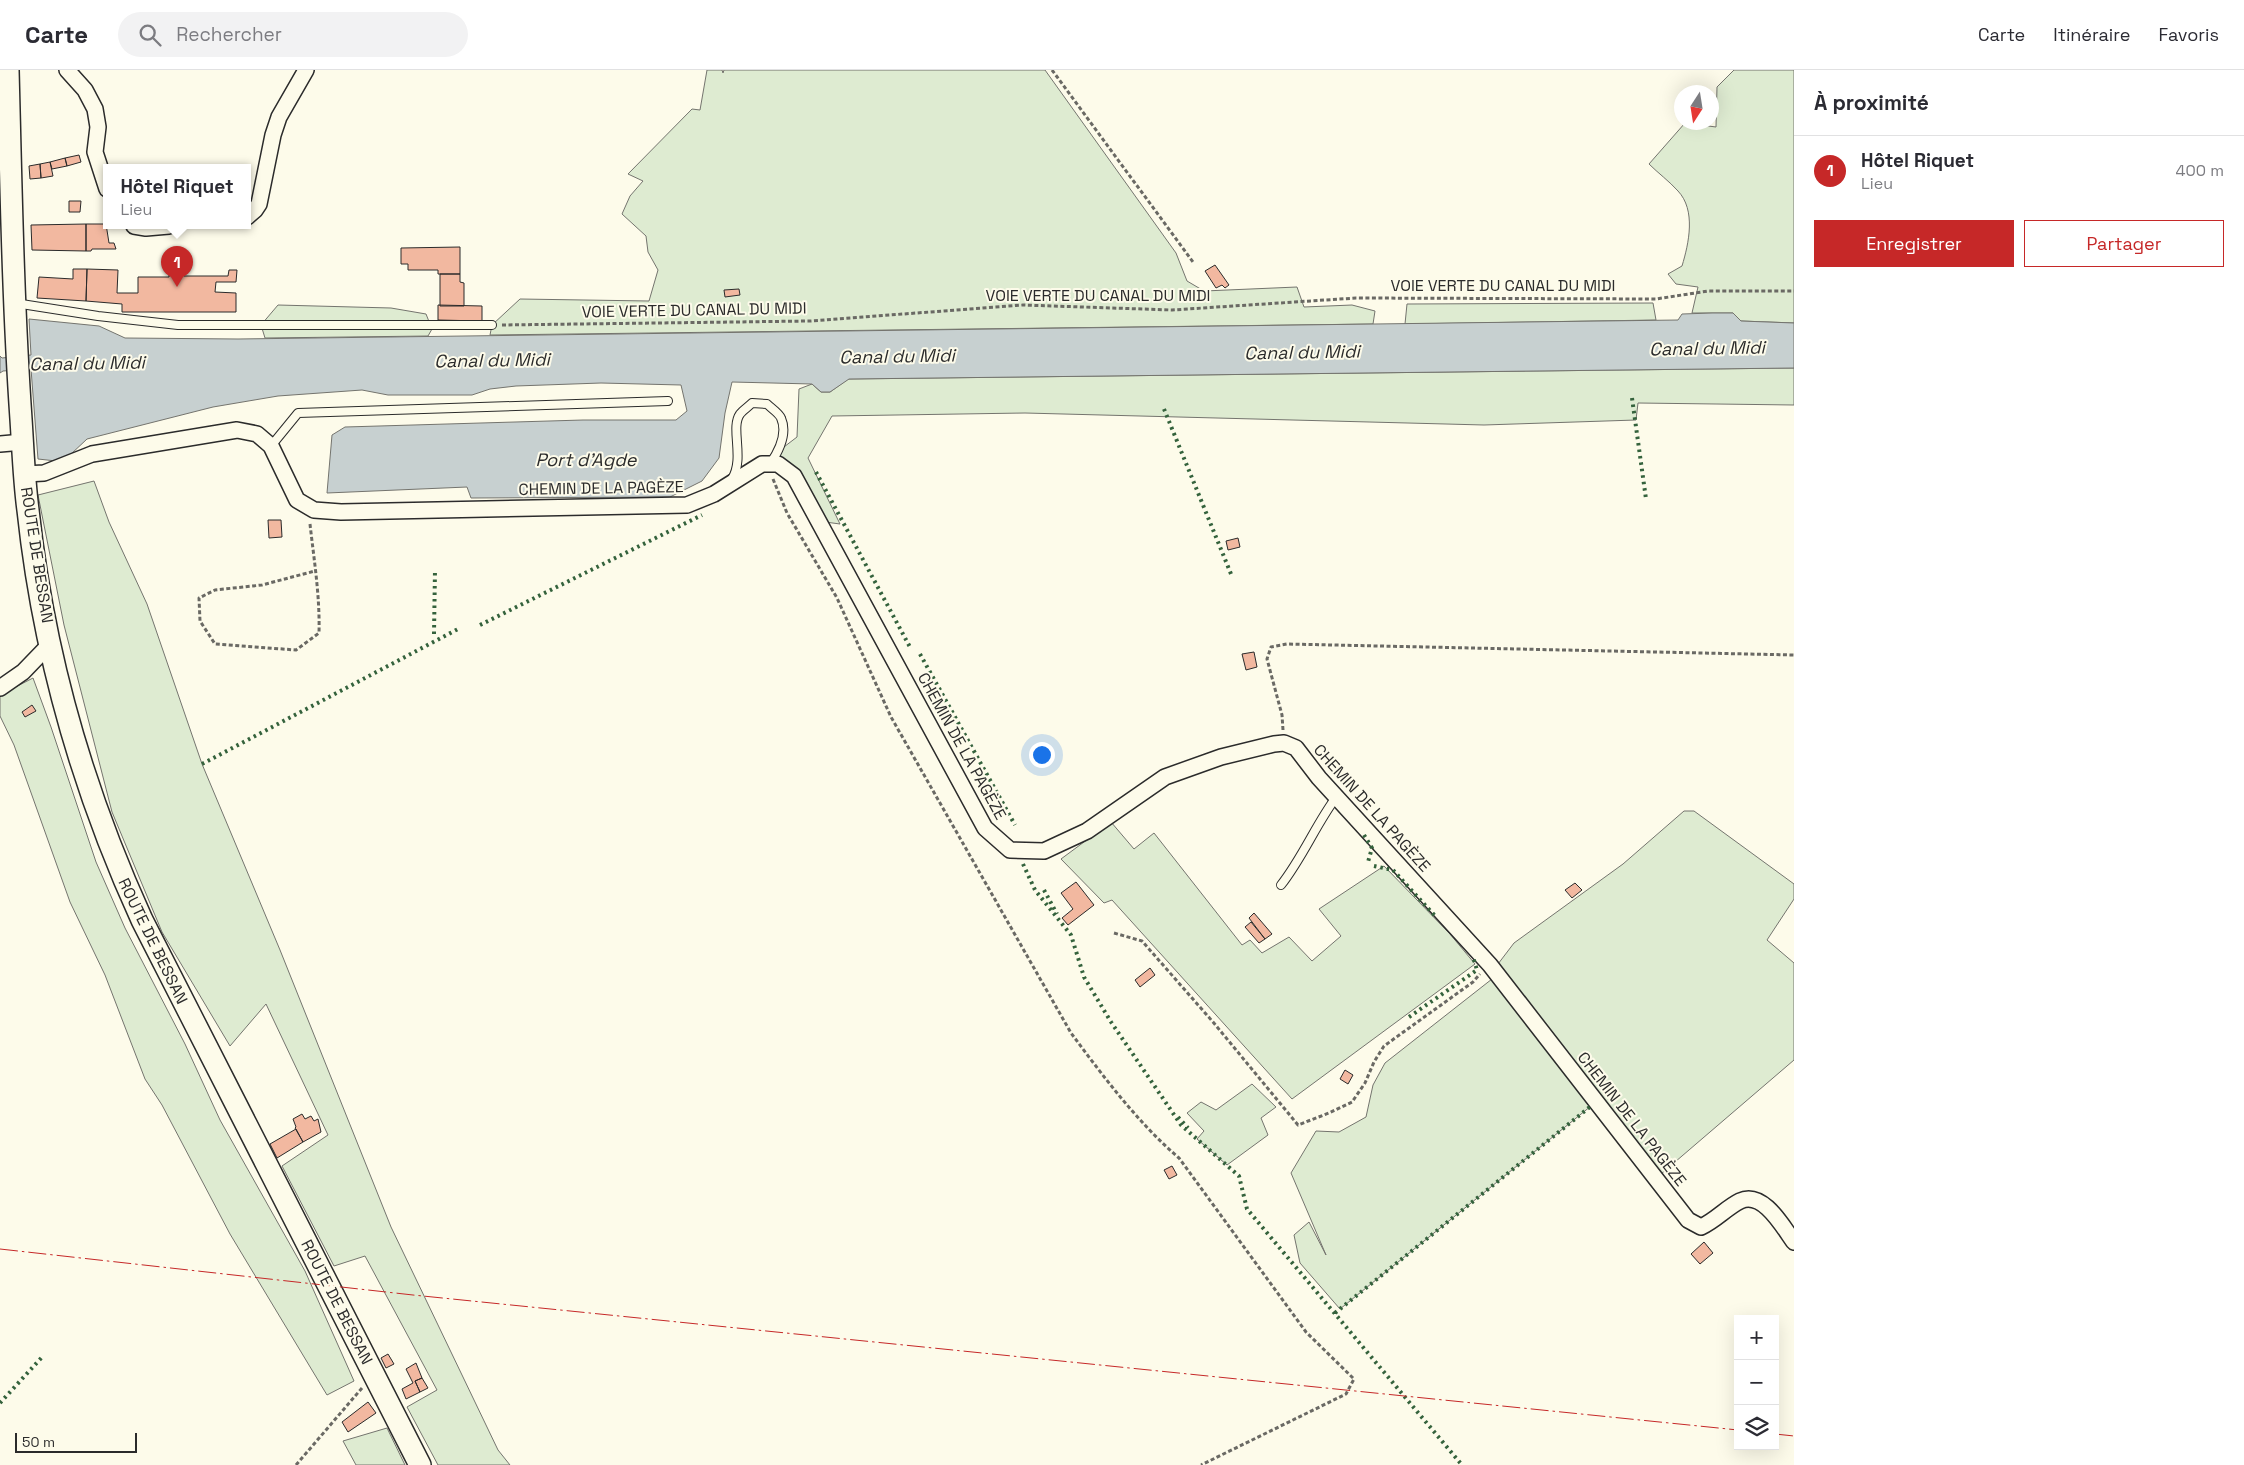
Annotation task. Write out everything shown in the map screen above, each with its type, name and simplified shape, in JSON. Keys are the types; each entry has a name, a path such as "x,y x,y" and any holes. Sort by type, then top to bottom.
{"main road":[{"name":"ROUTE DE BESSAN","path":"8,70 17,363 28,510 38,580 52,650 84,772 103,830 121,876 257,1148 420,1465"}],"street":[{"path":"67,70 86,90 95,109 98,127 95,152 103,177"},
{"path":"251,213 259,204 273,136 279,117 306,70"},
{"path":"25,474 44,473 92,454 237,430 256,434 271,446 297,500 308,506"},
{"path":"0,444 23,442"},
{"name":"CHEMIN DE LA PAGÈZE","path":"308,506 314,510 341,512 687,505 714,494 762,464 778,464 794,476 984,828 1010,850 1044,851 1086,831 1165,777 1221,757 1284,743 1296,748 1319,778 1490,965 1688,1220 1701,1227 1714,1221 1741,1201 1752,1199 1767,1206 1794,1242"},
{"path":"0,688 52,650"}],"lane":[{"path":"15,303 98,316 178,325 492,325"},
{"path":"271,446 298,413 668,401"},
{"path":"729,485 736,472 738,463 739,454 736,436 739,415 752,403 767,404 781,417 783,432 780,450 770,464"},
{"path":"1281,885 1297,865 1322,816 1336,796"}],"path":[{"path":"1052,70 1193,262"},
{"name":"VOIE VERTE DU CANAL DU MIDI","path":"492,325 810,321 1023,305 1172,310 1356,298 1656,299 1708,291 1794,291"},
{"path":"770,464 774,484 784,506 837,598 891,717 1071,1033 1094,1064 1162,1143 1179,1158 1306,1332 1354,1379 1346,1394 1201,1465"},
{"path":"308,506 316,571 320,607 319,633 296,650 215,644 200,621 199,598 215,590 262,585 316,571"},
{"path":"1284,743 1282,715 1267,659 1271,647 1287,644 1794,655"},
{"path":"1114,933 1142,941 1213,1022 1298,1125 1330,1114 1352,1102 1365,1083 1374,1062 1384,1046 1473,982 1490,965"},
{"path":"296,1465 374,1374"}],"green space":[{"path":"707,70 722,70 723,73 724,70 1045,70 1176,253 1187,281 1204,291 1297,287 1304,307 1352,305 1375,311 1373,324 490,335 492,325 520,299 649,301 658,270 648,252 646,236 622,214 630,196 643,181 628,174 692,109 700,110"},
{"path":"1734,70 1794,70 1794,323 1741,321 1733,313 1692,313 1698,287 1676,284 1668,274 1682,266 1689,237 1689,217 1684,199 1678,191 1649,164 1679,130 1719,130 1719,85"},
{"path":"1653,303 1656,320 1405,324 1407,304"},
{"path":"278,305 391,308 426,314 432,329 428,336 265,338 261,325"},
{"path":"1794,368 1794,405 1638,403 1636,420 1484,425 1025,413 832,416 808,458 840,524 818,521 778,464 780,450 797,437 799,389 812,384 821,392 830,392 848,379"},
{"path":"94,481 109,522 147,604 202,764 280,950 391,1227 498,1450 510,1465 438,1465 407,1407 437,1390 365,1256 334,1266 282,1166 328,1135 266,1004 230,1046 162,932 112,812 64,625 38,495"},
{"path":"33,678 96,862 125,928 185,1044 220,1120 305,1271 354,1381 327,1395 230,1234 162,1105 145,1079 105,975 70,902 14,745 0,716 0,695"},
{"path":"1684,811 1694,811 1794,884 1794,899 1767,940 1794,963 1794,1060 1661,1174 1498,964 1514,943 1623,864"},
{"path":"1111,822 1134,849 1154,833 1242,945 1250,940 1262,953 1289,937 1312,961 1341,936 1319,909 1384,866 1450,934 1475,964 1292,1099 1112,900 1104,903 1061,859"},
{"path":"1492,979 1591,1106 1340,1309 1300,1263 1294,1235 1309,1222 1326,1255 1291,1173 1316,1131 1339,1132 1366,1117 1373,1085 1385,1063"},
{"path":"1252,1084 1276,1107 1261,1118 1268,1135 1227,1165 1197,1139 1204,1131 1187,1113 1201,1102 1216,1110"},
{"path":"387,1428 405,1465 356,1465 343,1441"}],"water":[{"path":"1733,313 1741,321 1794,323 1794,368 849,379 830,392 821,392 812,384 732,382 725,413 719,458 702,481 670,497 471,498 467,487 327,493 332,435 345,427 583,420 676,420 687,411 681,385 601,383 516,386 490,389 472,395 388,395 362,390 278,396 213,407 87,439 70,455 56,461 38,459 31,369 3,371 0,373 0,356 2,358 31,355 29,319 99,326 125,338 238,339 1678,320 1682,314"}],"building":[{"path":"79,155 81,162 67,166 65,158"},
{"path":"65,158 67,166 52,169 50,162"},
{"path":"50,162 53,176 41,178 40,164"},
{"path":"40,164 41,178 30,179 29,166"},
{"path":"69,201 81,201 80,212 69,212"},
{"path":"86,224 86,251 32,250 31,225"},
{"path":"86,224 103,224 103,229 107,229 109,243 114,243 116,249 92,249 91,251 86,251"},
{"path":"460,247 460,274 438,274 438,270 408,270 408,264 401,264 401,248"},
{"path":"1215,265 1229,285 1225,288 1222,285 1216,288 1205,271"},
{"path":"73,269 87,269 86,301 37,298 39,277 73,279"},
{"path":"87,269 118,270 117,293 138,293 138,277 169,277 169,275 173,275 173,270 177,270 177,274 184,276 228,276 229,270 237,270 236,282 216,282 215,292 236,293 236,312 122,312 122,304 86,301"},
{"path":"440,274 460,274 460,282 464,283 464,306 440,306"},
{"path":"739,289 740,295 725,297 724,290"},
{"path":"438,305 482,306 482,321 438,320"},
{"path":"268,520 281,520 282,537 269,538"},
{"path":"1238,538 1240,547 1228,550 1226,541"},
{"path":"1254,652 1257,667 1246,670 1242,654"},
{"path":"32,705 36,711 25,717 22,712"},
{"path":"1076,882 1094,905 1068,925 1062,918 1073,909 1061,893"},
{"path":"1575,883 1582,890 1572,898 1565,890"},
{"path":"1254,913 1272,934 1265,939 1249,918"},
{"path":"1251,922 1265,939 1259,943 1245,927"},
{"path":"1150,968 1155,975 1140,987 1135,980"},
{"path":"1345,1070 1353,1075 1348,1084 1340,1079"},
{"path":"302,1114 305,1119 311,1116 314,1121 318,1119 321,1132 303,1142 295,1128 293,1119"},
{"path":"296,1129 303,1142 277,1158 270,1144"},
{"path":"1172,1166 1177,1175 1169,1179 1164,1170"},
{"path":"1704,1242 1713,1253 1700,1264 1691,1254"},
{"path":"388,1354 394,1364 386,1368 381,1358"},
{"path":"416,1363 422,1378 415,1381 420,1392 406,1399 402,1389 413,1383 406,1369"},
{"path":"422,1378 428,1388 420,1392 415,1381"},
{"path":"368,1402 376,1413 348,1432 342,1422"}],"hedge":[{"path":"1632,398 1646,499"},
{"path":"1164,409 1231,574"},
{"path":"816,472 911,649"},
{"path":"480,625 702,515"},
{"path":"434,634 435,570"},
{"path":"202,764 458,629"},
{"path":"920,654 1015,825"},
{"path":"1364,835 1372,848 1368,862"},
{"path":"1023,864 1035,890 1071,935 1084,977 1111,1022 1181,1125 1239,1176 1247,1209 1462,1465"},
{"path":"1374,866 1393,870 1436,917"},
{"path":"1044,890 1057,914"},
{"path":"1409,1017 1477,970 1473,957"},
{"path":"1335,1313 1591,1106"},
{"path":"1178,1117 1188,1128"},
{"path":"0,1403 43,1356"}],"power":[{"path":"0,1249 413,1295 1734,1430"},
{"path":"1779,1434 1794,1436"}],"place":[{"name":"Hôtel Riquet","path":"177,287"}],"water label":[{"name":"Canal du Midi","path":"1707,348"},
{"name":"Canal du Midi","path":"1302,352"},
{"name":"Canal du Midi","path":"897,356"},
{"name":"Canal du Midi","path":"492,360"},
{"name":"Canal du Midi","path":"87,363"},
{"name":"Port d'Agde","path":"586,459"}]}
